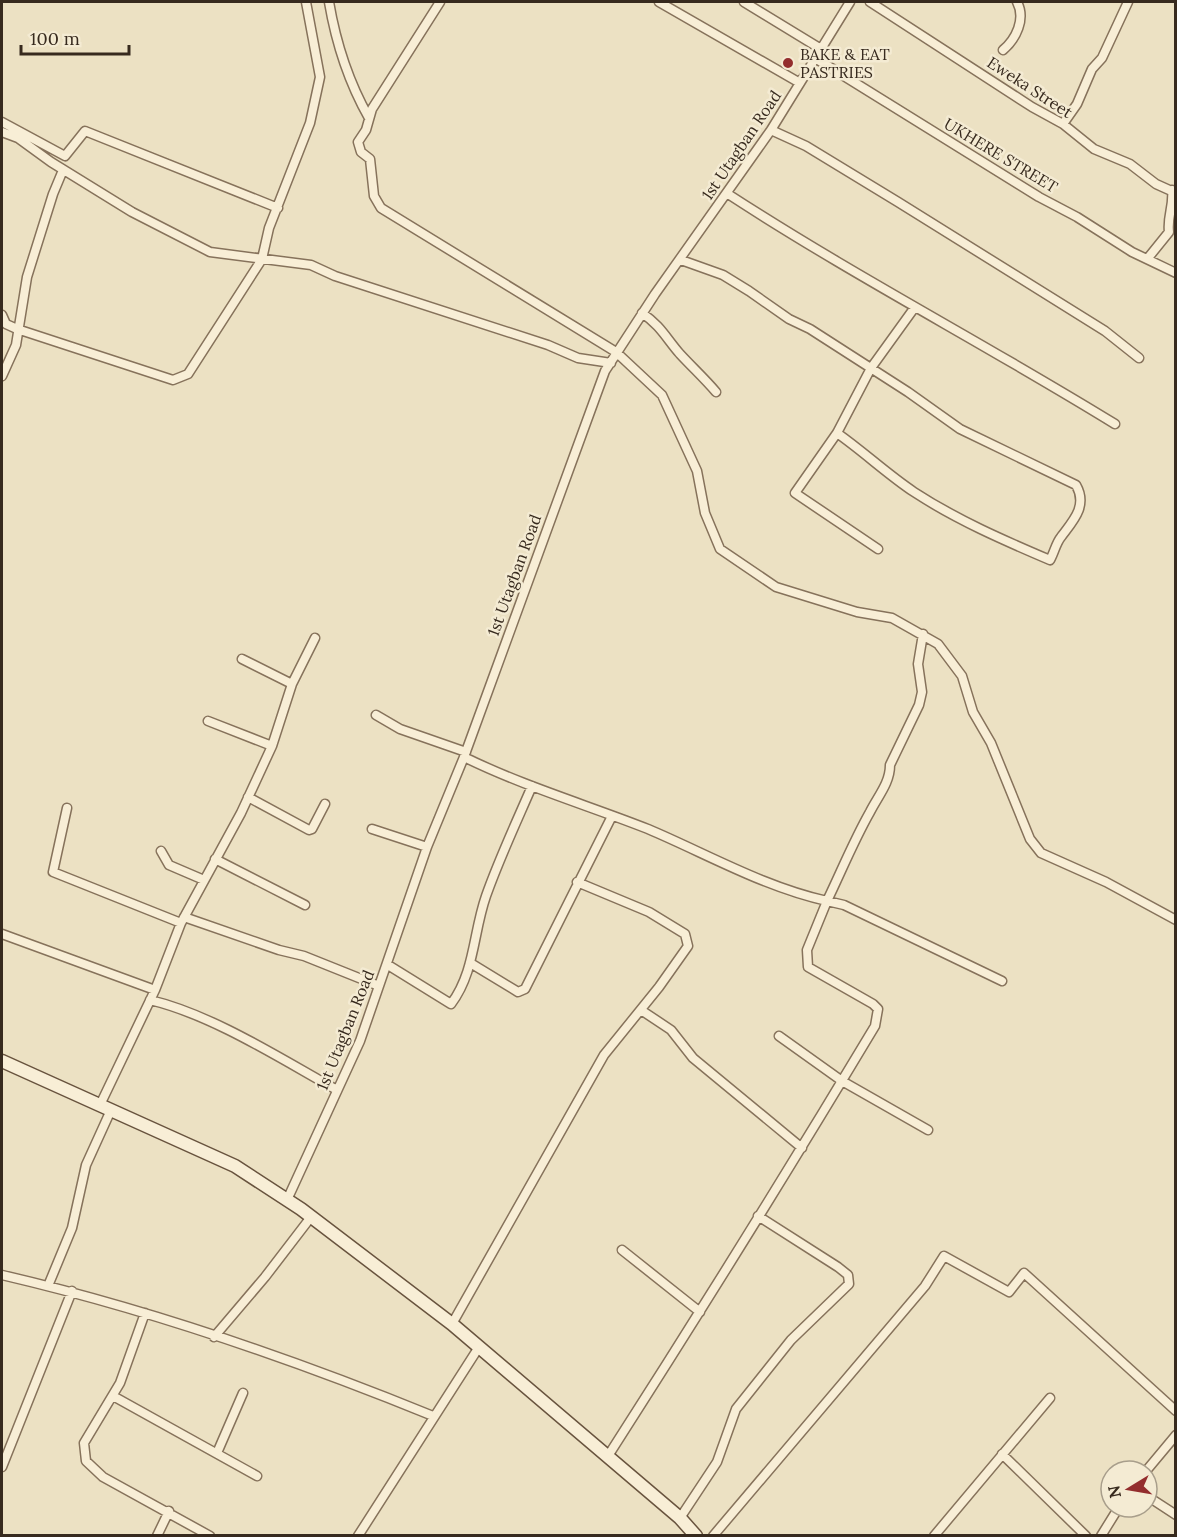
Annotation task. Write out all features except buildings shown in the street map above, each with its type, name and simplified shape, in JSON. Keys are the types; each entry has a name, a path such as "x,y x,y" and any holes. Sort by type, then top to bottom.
{"main road":[{"path":"2,1061 235,1166 287,1200 452,1324 680,1518 696,1536"}],"street":[{"path":"2,315 6,324 17,330 173,380 188,374 242,286 262,259 269,228 310,123 320,77 306,2"},
{"path":"329,2 336,42 343,57 351,87 369,118"},
{"path":"440,2 372,109 358,148 370,159 374,196 381,208 616,352 662,395 697,471 705,513 720,549 776,587 856,612 892,618 939,644 962,676 973,712 991,743 1030,839 1041,853 1106,882 1176,920"},
{"path":"659,2 800,83"},
{"path":"744,2 821,49"},
{"name":"1st Utagban Road","path":"287,1200 360,1041 427,847 465,755 601,382 616,352 642,313 771,130 850,2"},
{"name":"Eweka Street","path":"870,2 1032,108 1063,124 1094,149 1130,164 1156,184 1174,191"},
{"path":"1003,50 1015,40 1020,8 1017,2"},
{"path":"1063,124 1077,104 1092,69 1102,58 1128,2"},
{"name":"UKHERE STREET","path":"815,58 1039,197 1132,252 1176,273"},
{"path":"2,122 65,156 85,131 278,208"},
{"path":"771,130 806,146 898,202 1015,278 1105,331 1139,358"},
{"path":"2,132 18,138 63,170 132,212 210,252 311,265 335,276 548,345 578,358 611,363"},
{"path":"2,376 16,345 27,277 53,194 63,170"},
{"path":"1148,258 1169,231 1167,217 1173,205 1174,191"},
{"path":"728,194 857,275 1043,379 1116,424"},
{"path":"681,260 723,275 789,319 810,328 960,429 1076,485 1080,500 1075,522 1061,537 1050,560 999,539 938,507 837,433"},
{"path":"878,549 795,493 837,433 871,368 915,307"},
{"path":"642,313 658,323 681,355 693,364 716,392"},
{"path":"608,1456 802,1148 874,1026 878,1009 808,967 807,950 827,901 869,812 884,789 890,775 890,765 919,705 922,692 918,664 923,634"},
{"path":"48,1286 72,1228 86,1165 105,1108 182,920 248,797 272,746 292,684 315,638"},
{"path":"243,659 292,684"},
{"path":"376,715 400,729 465,755 532,786 649,830 720,864 844,905 1002,981"},
{"path":"208,721 272,746"},
{"path":"388,965 451,1004 472,964 473,948 485,898 532,786"},
{"path":"248,797 309,830 312,829 325,804"},
{"path":"67,808 53,872 182,920 304,956 379,986"},
{"path":"472,964 518,992 522,991 612,816"},
{"path":"372,829 427,847"},
{"path":"161,851 170,865 204,880"},
{"path":"215,859 305,904"},
{"path":"452,1324 604,1055 641,1010 688,946 685,934 650,912 577,882"},
{"path":"2,934 155,990"},
{"path":"150,999 172,1005 255,1045 337,1090"},
{"path":"641,1010 671,1030 693,1058 802,1148"},
{"path":"779,1036 842,1081 928,1131"},
{"path":"680,1518 717,1462 736,1408 791,1340 849,1284 848,1275 838,1267 758,1216"},
{"path":"214,1337 265,1277 311,1217"},
{"path":"622,1250 700,1312"},
{"path":"713,1536 925,1286 944,1256 1009,1292 1024,1273 1176,1411"},
{"path":"2,1275 72,1291 145,1313 383,1396 433,1416"},
{"path":"2,1467 72,1291"},
{"path":"145,1313 112,1396 84,1443 86,1461 103,1477 169,1511 210,1536"},
{"path":"362,1534 433,1416 479,1347"},
{"path":"218,1453 243,1393"},
{"path":"112,1396 257,1476"},
{"path":"934,1536 1050,1398"},
{"path":"1156,1459 1176,1435"},
{"path":"1002,1454 1086,1536"},
{"path":"1159,1504 1176,1515"},
{"path":"157,1536 169,1511"},
{"path":"1101,1536 1112,1519"}],"place":[{"name":"BAKE & EAT PASTRIES","path":"788,63"}]}
